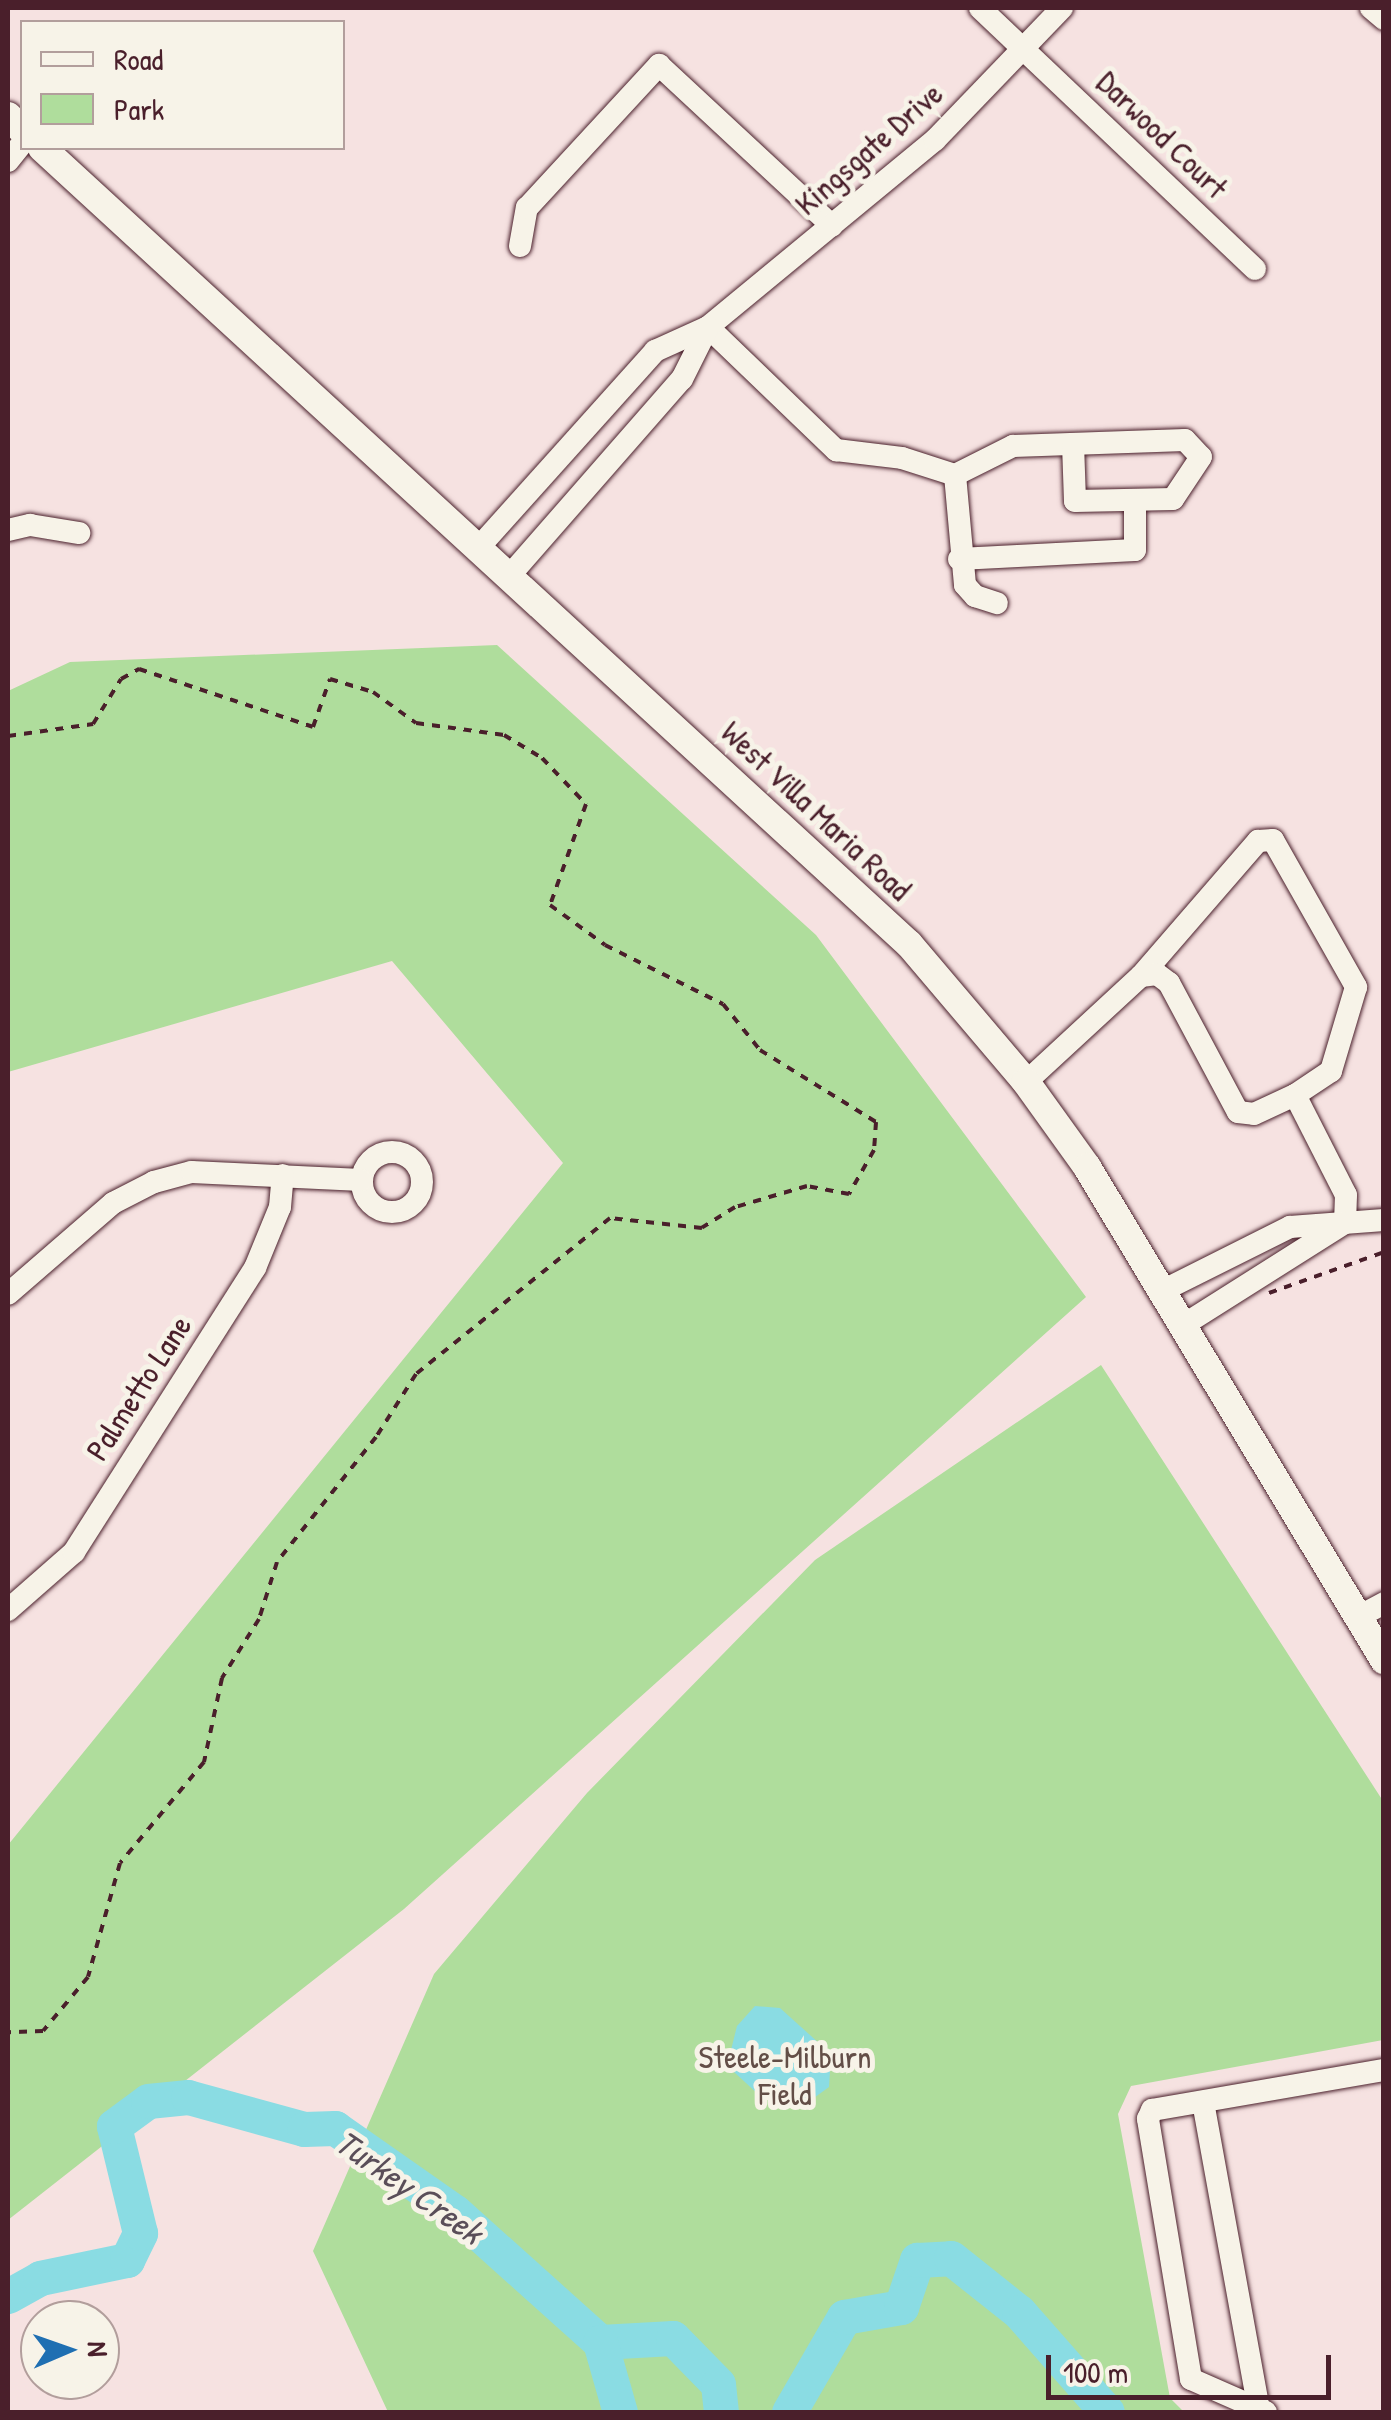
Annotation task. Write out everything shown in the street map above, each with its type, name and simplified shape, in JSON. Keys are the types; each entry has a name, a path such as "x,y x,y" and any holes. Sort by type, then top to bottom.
{"main road":[{"name":"West Villa Maria Road","path":"44,150 481,545 908,944 1026,1082 1164,1290 1384,1660"}],"street":[{"name":"Darwood Court","path":"980,8 1255,269"},
{"name":"Kingsgate Drive","path":"481,545 655,351 708,327 936,140 1062,8"},
{"path":"1371,8 1384,19"},
{"path":"520,246 527,208 660,65 832,226"},
{"name":"Kingsgate Drive","path":"511,574 682,379 708,327"},
{"path":"708,327 836,450 902,458 955,475 1013,446 1185,440 1201,457 1172,499 1075,500 1073,444"},
{"path":"955,475 959,559 965,585 975,596 997,603"},
{"path":"959,559 1134,550 1135,500"},
{"path":"8,530 30,524 79,533"},
{"path":"1026,1082 1141,976 1258,841 1273,840 1356,987 1331,1071 1294,1096 1254,1114 1238,1112 1169,983 1157,974 1141,976"},
{"path":"1294,1096 1346,1195 1345,1223"},
{"path":"8,1294 113,1204 154,1182 192,1172 361,1180"},
{"name":"Palmetto Lane","path":"8,1610 74,1552 255,1268 280,1208 284,1175"},
{"path":"1164,1290 1290,1227 1384,1220"},
{"path":"1185,1324 1345,1223"},
{"path":"1358,1617 1384,1603"},
{"path":"1262,2411 1190,2379 1148,2119 1152,2110 1384,2070"},
{"path":"1203,2102 1262,2411"}],"path":[{"path":"8,736 93,724 121,679 139,668 313,727 330,679 373,692 416,723 504,735 542,758 586,804 550,905 605,946 723,1004 760,1050 876,1122 874,1150 849,1194 807,1186 735,1207 702,1228 610,1218 416,1374 376,1436 277,1562 259,1619 222,1678 204,1762 120,1862 88,1977 42,2032 8,2032"},
{"path":"1257,1278 1268,1293 1278,1294 1294,1282 1384,1252"}],"green space":[{"path":"497,645 816,935 1086,1297 404,1909 8,2220 8,1845 563,1163 392,961 8,1072 8,691 70,662"},
{"name":"Steele-Milburn Field","path":"1101,1365 1383,1801 1383,2040 1131,2086 1118,2114 1170,2398 1184,2412 388,2412 313,2251 434,1974 587,1793 815,1560"}],"water":[{"path":"755,2006 780,2008 831,2054 829,2087 807,2103 759,2095 734,2072 730,2054 737,2026"}],"waterway":[{"name":"Turkey Creek","path":"8,2296 40,2278 127,2260 140,2233 114,2126 148,2101 188,2097 304,2129 335,2128 455,2212 600,2342 673,2338 718,2384 721,2412"},
{"name":"Turkey Creek","path":"789,2412 844,2317 901,2307 917,2260 951,2258 1019,2312 1107,2412"},
{"path":"600,2342 620,2412"}]}
